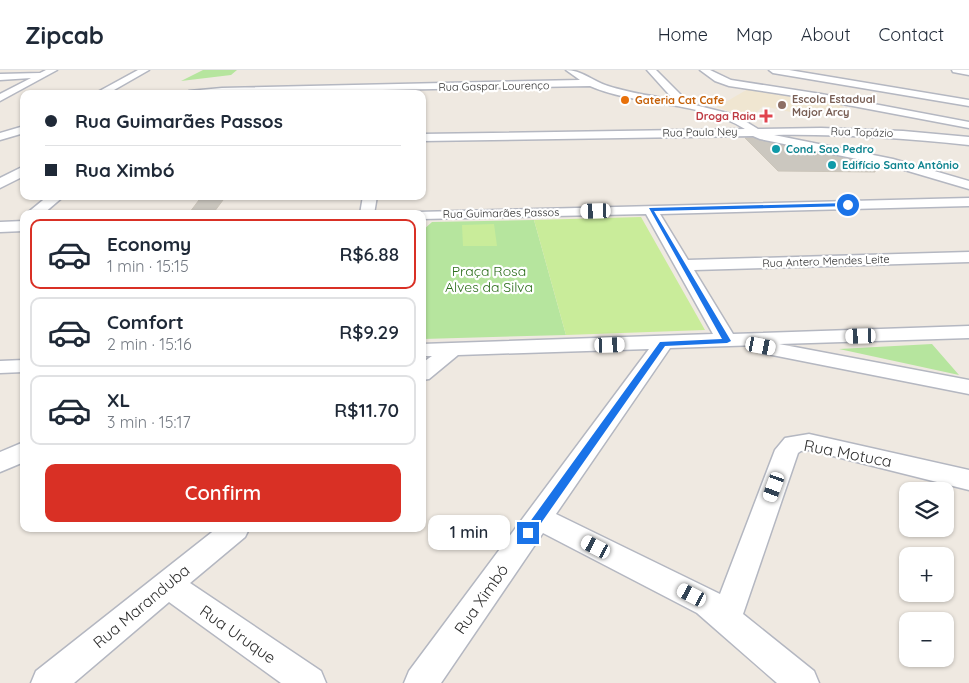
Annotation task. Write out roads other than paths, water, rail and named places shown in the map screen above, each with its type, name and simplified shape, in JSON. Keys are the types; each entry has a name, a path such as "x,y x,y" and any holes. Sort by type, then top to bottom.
{"street":[{"path":"108,90 145,70"},
{"path":"570,70 590,83 636,96 727,116 746,124 754,131"},
{"path":"704,70 718,80 729,83 821,97 969,125"},
{"path":"774,70 969,103"},
{"path":"823,70 843,73"},
{"path":"956,70 969,72"},
{"path":"653,71 679,99 677,104"},
{"path":"0,77 49,72"},
{"path":"0,98 49,72"},
{"name":"Rua Gaspar Lourenço","path":"222,90 590,83"},
{"path":"0,137 20,131"},
{"name":"Rua Paula Ney","path":"426,138 754,131 760,136 901,165 969,185"},
{"name":"Rua Topázio","path":"754,131 862,131 969,141"},
{"path":"0,184 20,172"},
{"path":"38,210 52,200"},
{"name":"Rua Guimarães Passos","path":"426,215 969,202"},
{"path":"651,210 730,341 969,387"},
{"name":"Rua Antero Mendes Leite","path":"683,265 969,257"},
{"path":"426,350 969,332"},
{"path":"808,338 822,352 862,366"},
{"name":"Rua Ximbó","path":"421,683 663,343"},
{"path":"426,371 453,349"},
{"path":"0,366 20,366"},
{"name":"Rua Motuca","path":"726,619 787,450 792,444 809,442 969,480"},
{"path":"0,463 20,453"},
{"path":"539,518 708,604 802,683"},
{"name":"Rua Maranduba","path":"48,683 231,532"},
{"name":"Rua Uruque","path":"167,584 309,683"}],"place":[{"name":"Gateria Cat Cafe","path":"625,100"},
{"name":"Escola Estadual Major Arcy","path":"782,105"},
{"name":"Droga Raia","path":"766,116"},
{"name":"Cond. Sao Pedro","path":"776,149"},
{"name":"Edifício Santo Antônio","path":"832,165"}],"park label":[{"name":"Praça Rosa Alves da Silva","path":"489,280"}]}
